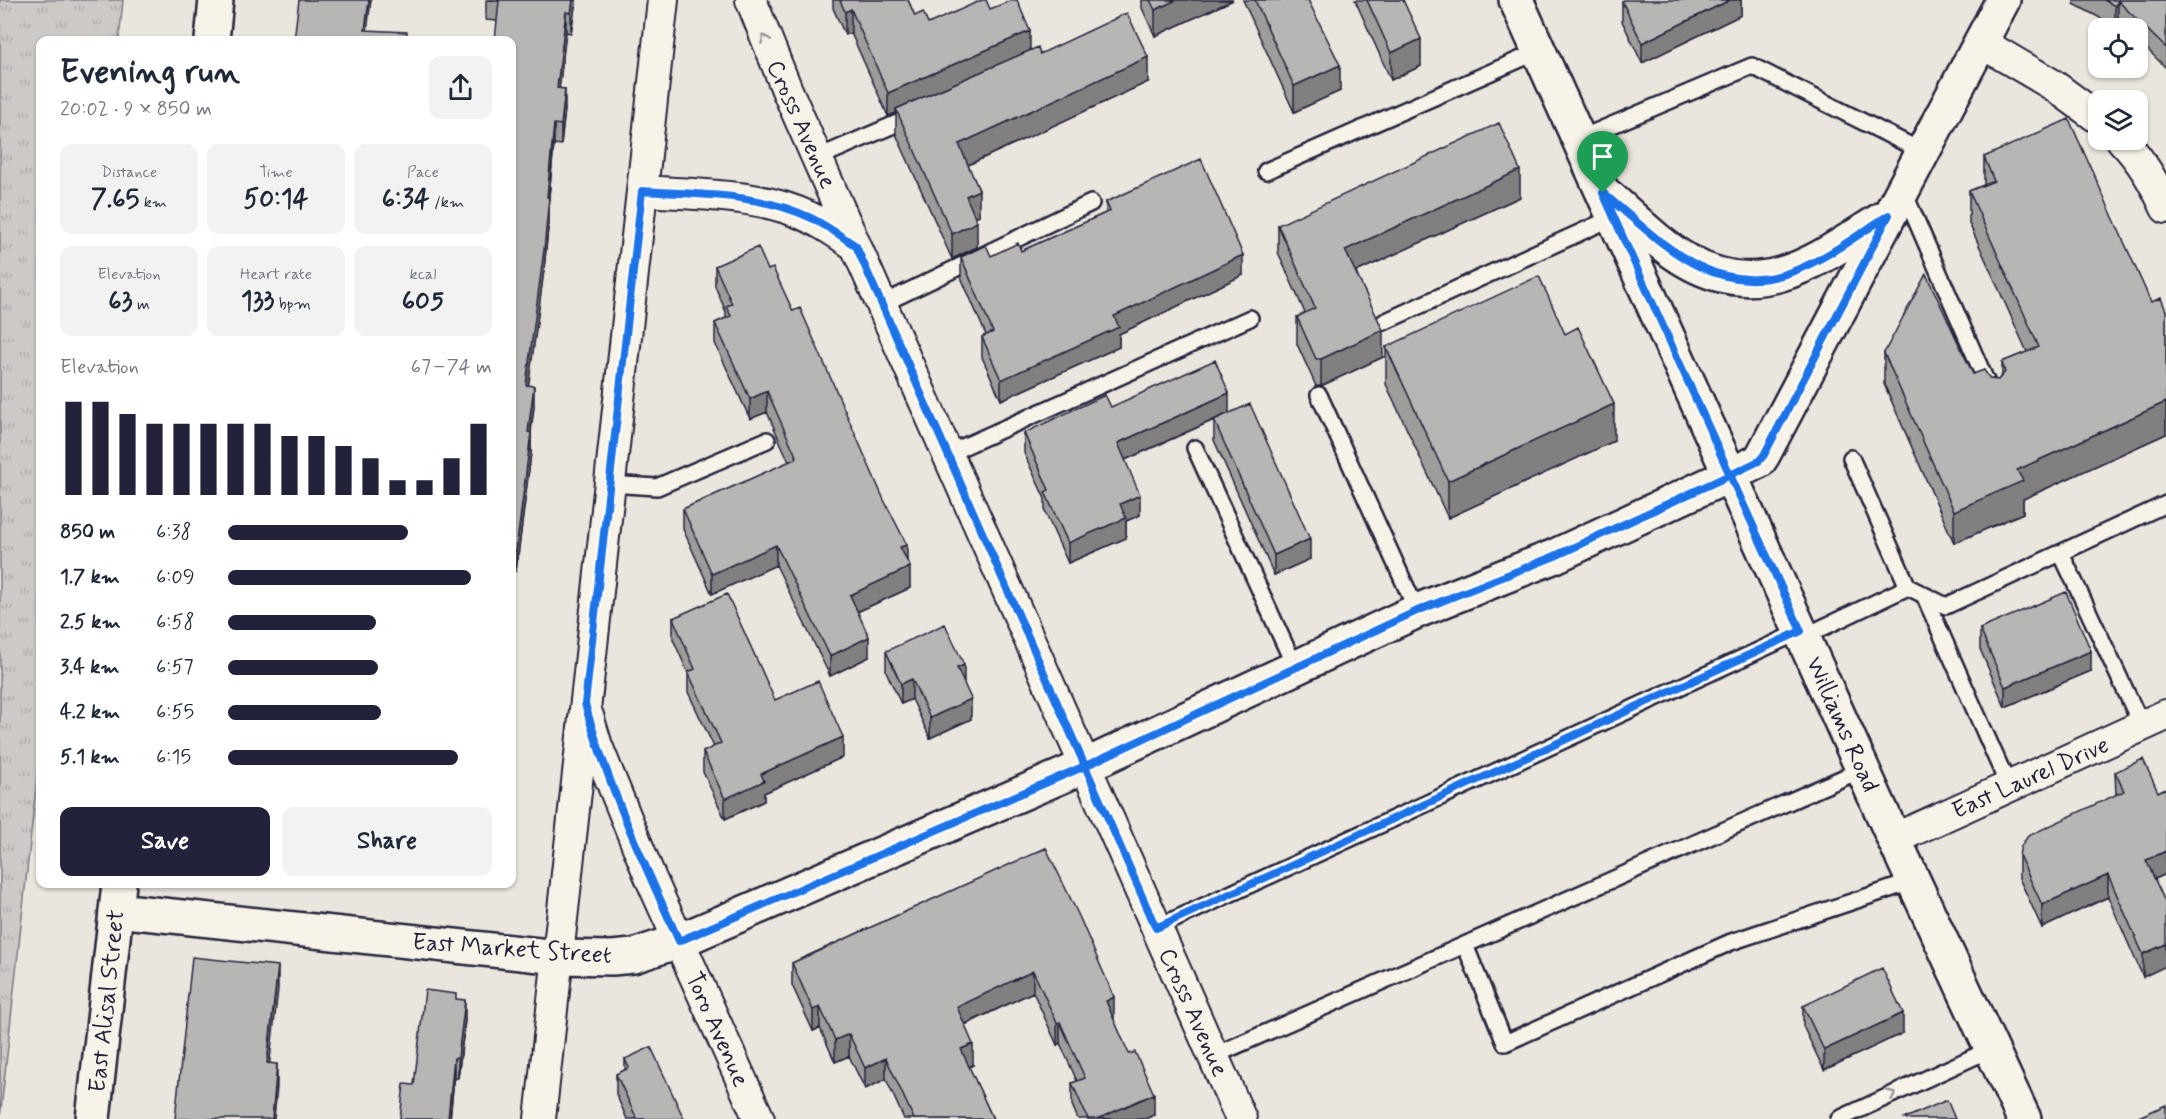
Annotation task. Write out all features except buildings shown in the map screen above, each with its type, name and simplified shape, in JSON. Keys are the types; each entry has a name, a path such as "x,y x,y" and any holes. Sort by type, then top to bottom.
{"main road":[{"path":"212,36 216,0"},
{"name":"Williams Road","path":"1516,0 1894,839 2024,1119"},
{"name":"East Market Street","path":"118,897 558,957 633,956 679,941 1085,766 1417,611 1555,556 1730,475 1759,461 1764,455 2003,0"},
{"path":"1609,205 1686,261 1708,271 1739,279 1756,280 1794,271 1814,262 1896,202"},
{"name":"East Alisal Street","path":"93,1119 118,897"}],"street":[{"path":"540,1119 663,0"},
{"name":"Cross Avenue","path":"751,0 760,28 1241,1119"},
{"path":"1980,42 2053,85 2088,111"},
{"path":"2132,150 2152,178 2166,208"},
{"name":"Cross Avenue","path":"642,191 714,196 789,209 828,227 856,246"},
{"name":"Toro Avenue","path":"585,704 597,747 651,879 759,1119"},
{"name":"East Laurel Drive","path":"1894,839 2154,720"}],"lane":[{"path":"1266,171 1539,51"},
{"path":"1579,139 1752,66 1923,152"},
{"path":"817,158 924,112"},
{"path":"882,304 1090,202"},
{"path":"1896,202 1995,402"},
{"path":"1384,322 1609,205"},
{"path":"947,454 1250,318"},
{"path":"1319,395 1417,611"},
{"path":"609,484 657,487 767,440"},
{"path":"1195,448 1295,667"},
{"path":"1851,458 1908,587 1946,606 2166,504"},
{"path":"2061,553 2154,720"},
{"path":"1156,928 1908,587"},
{"path":"1924,595 2009,787"},
{"path":"1213,1056 1863,769"},
{"path":"1464,945 1505,1043 1731,942 1914,881"},
{"path":"1839,1119 1991,1049"}],"green space":[{"path":"0,0 123,0 119,36 36,36 36,788 0,1119"}],"route":[{"path":"1603,193 1686,261 1719,275 1739,279 1756,280 1794,271 1814,262 1889,215 1764,455 1759,461 1730,475 1801,631 1156,928 1085,766 679,941 597,747 585,704 642,191 714,196 789,209 828,227 856,246 1085,766 1417,611 1555,556 1730,475 1603,193"}]}
